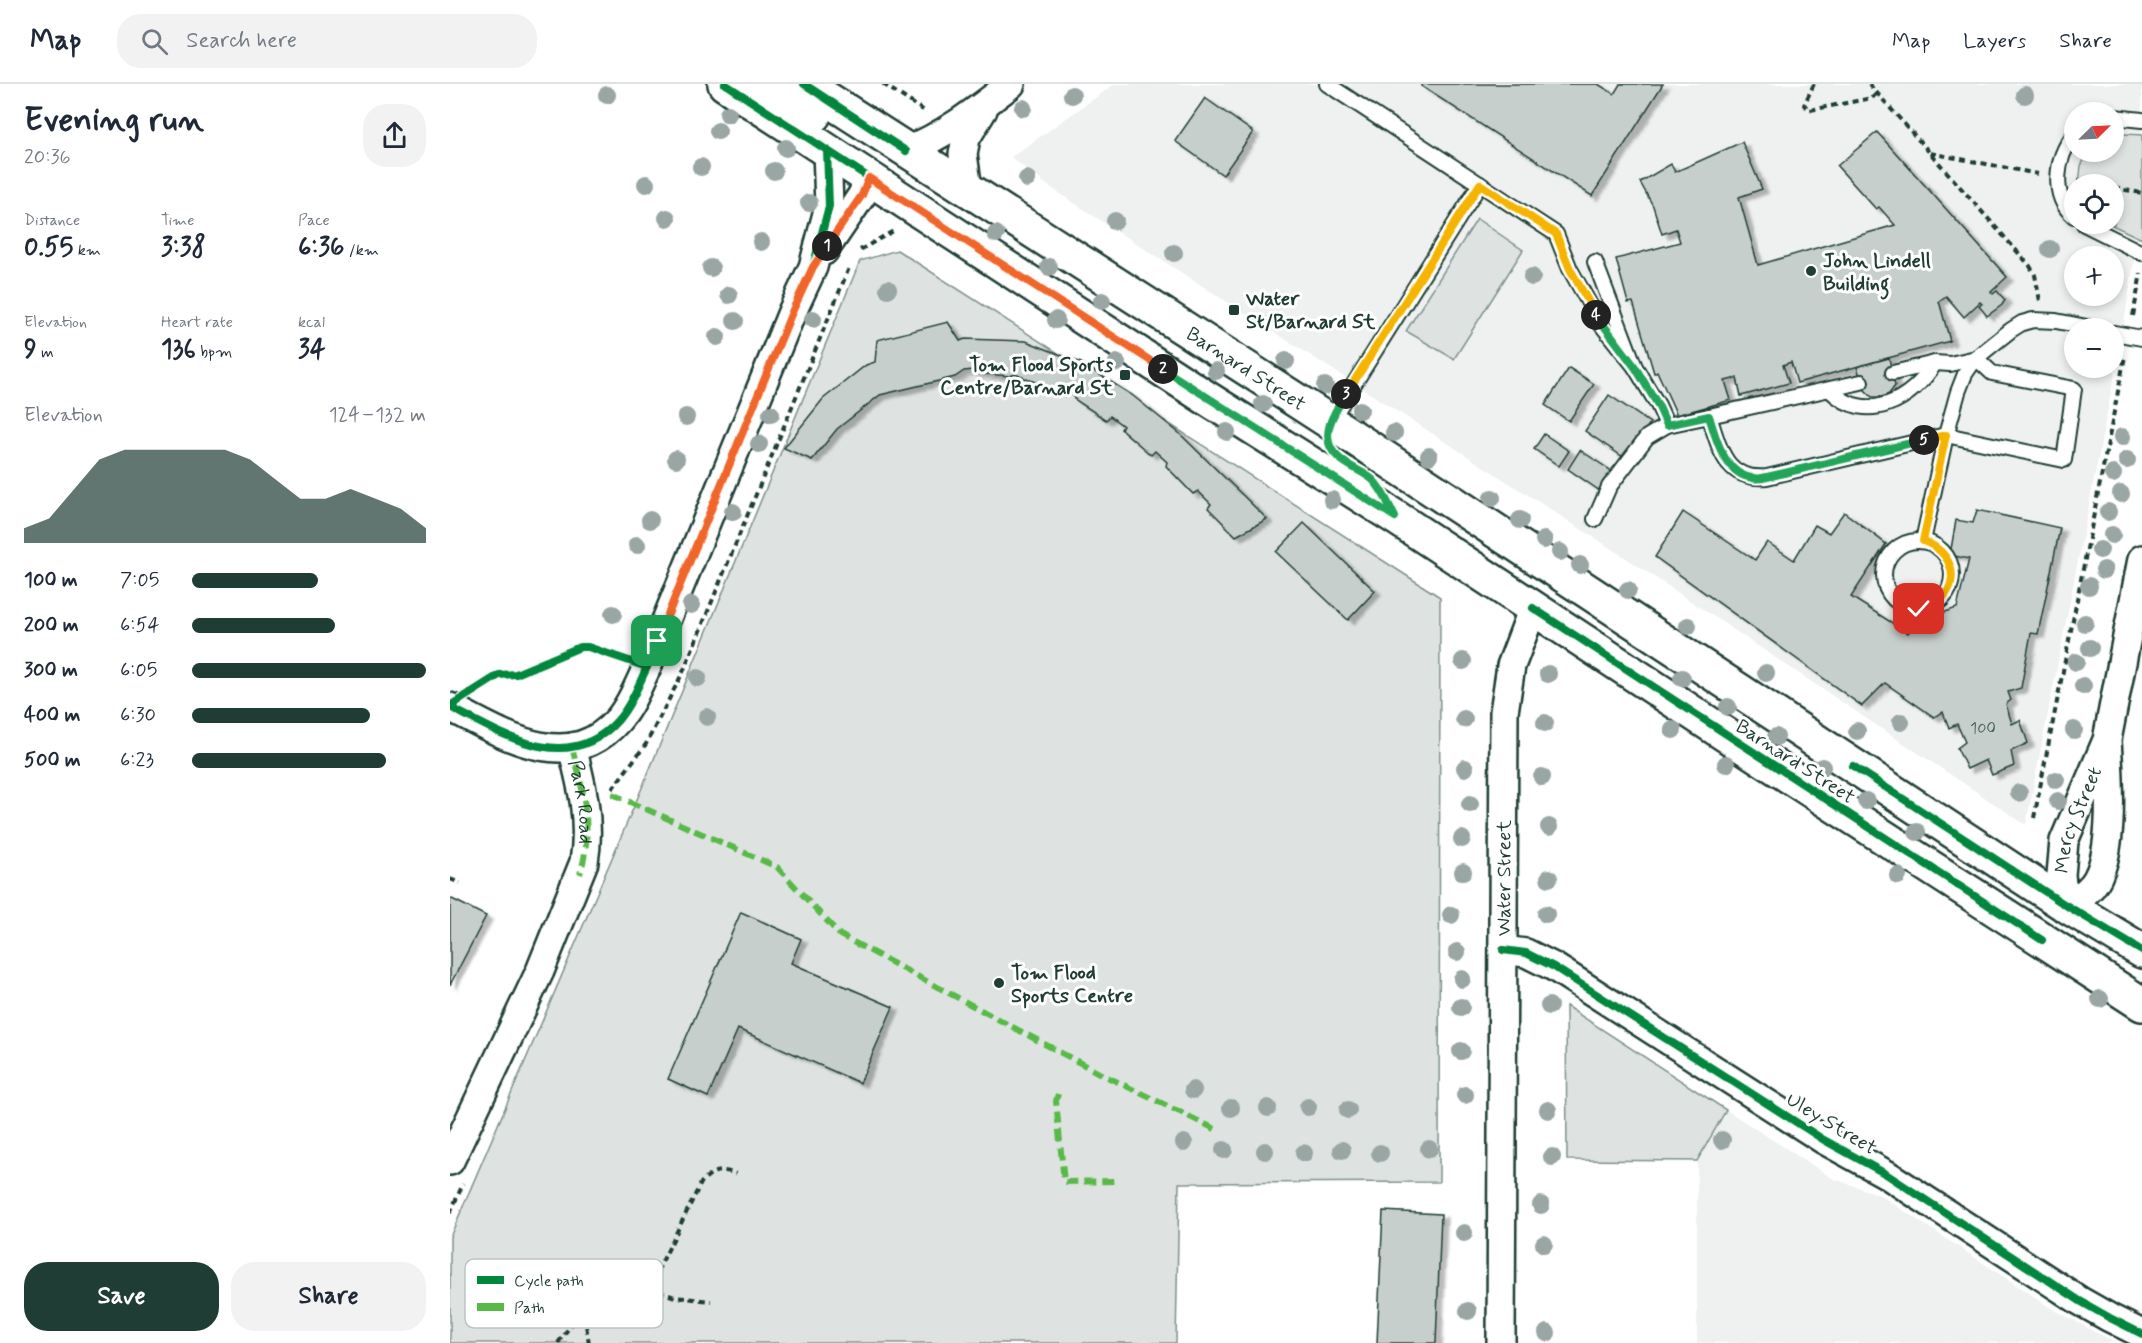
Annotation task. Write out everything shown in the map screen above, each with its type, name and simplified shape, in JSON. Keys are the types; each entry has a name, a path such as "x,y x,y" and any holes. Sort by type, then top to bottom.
{"main road":[{"name":"Barnard Street","path":"724,84 1208,399 1395,517 2142,1004"},
{"path":"768,84 859,146 871,165 869,178"},
{"name":"Barnard Street","path":"804,84 1330,422 2064,904 2142,951"},
{"path":"1330,422 1328,432 1330,443 1337,457 1372,478 1379,486 1395,517"},
{"name":"Water Street","path":"1533,608 1552,568"},
{"name":"Mercy Street","path":"2042,940 2064,904"}],"street":[{"path":"906,151 940,136 1011,84"},
{"path":"968,190 963,154 966,138 989,101"},
{"name":"Park Road","path":"813,267 829,206 827,150"},
{"name":"Park Road","path":"458,1170 584,862 587,845 586,812 572,747 585,744 602,734 618,720 631,700 647,667 792,312 813,267 857,202 869,178"},
{"name":"Mercy Street","path":"2107,740 2111,814 2102,863 2097,879 2089,890 2064,904 2061,875 2064,841 2107,740 2142,559"},
{"name":"Water Street","path":"1501,1343 1503,712 1511,666 1533,608"},
{"path":"450,707 505,736 528,744 545,748 572,747"},
{"name":"Uley Street","path":"1503,950 1526,953 1554,967 1824,1140 1886,1174 2080,1301 2142,1334"}],"lane":[{"path":"1327,84 1556,234 1570,269 1600,323 1635,367 1667,425"},
{"path":"2124,118 2142,120"},
{"path":"2064,152 2058,177 2058,186 2064,204"},
{"path":"1330,422 1480,184"},
{"path":"2104,234 2142,253"},
{"path":"1596,262 1635,367"},
{"path":"1923,541 1946,435 1965,374 1976,358 2022,323 2032,320 2064,323"},
{"path":"1893,373 1935,363 1950,364 1976,358"},
{"path":"1709,416 1725,459 1737,472 1752,478 1767,477 1946,435 2064,460 2074,389 1992,373 1976,358"},
{"path":"1830,390 1850,405 1868,407 1888,404 1913,390 1935,363"},
{"path":"1594,519 1609,487 1647,436 1667,425 1861,382"},
{"path":"1912,541 1923,541 1943,551 1952,571 1947,593 1939,602 1919,609 1907,607 1890,594 1885,584 1884,572 1893,552 1912,541"}],"path":[{"path":"883,84 935,118"},
{"path":"1814,84 1804,105 1810,110 1872,98 1877,93"},
{"path":"1869,84 2030,266 2036,275 2040,302"},
{"path":"1930,153 2064,178"},
{"path":"2124,190 2142,193"},
{"path":"855,253 898,228"},
{"path":"612,795 613,786 646,744 683,672 850,264"},
{"path":"2034,818 2136,337 2142,267"},
{"path":"450,879 460,883"},
{"path":"450,1213 458,1170"},
{"path":"663,1260 706,1177 718,1170 736,1174"},
{"path":"663,1293 675,1297 711,1301"},
{"path":"558,1343 569,1328"},
{"path":"586,1328 589,1343"}],"shaded area":[{"path":"1115,84 2142,84 2142,215 2124,322 2124,318 2064,318 2064,378 2114,378 2026,825 1623,556 1047,185 1011,157"},
{"path":"2124,134 2142,135 2142,239 2124,231 2124,174 2080,174 2083,162 2124,162"},
{"path":"1477,219 1523,250 1454,359 1406,331"},
{"name":"Tom Flood Sports Centre","path":"897,250 1440,597 1439,1182 1179,1183 1176,1343 450,1343 450,1237 644,783 860,261"},
{"path":"1566,1006 1726,1110 1697,1161 1567,1160"},
{"path":"1726,1110 1832,1178 1880,1195 2051,1308 2116,1343 1697,1343 1697,1161"}],"building":[{"path":"1422,84 1598,84 1614,94 1620,84 1663,84 1592,196 1421,86"},
{"path":"1205,98 1253,132 1223,175 1175,141"},
{"name":"John Lindell Building","path":"1877,132 2007,277 1991,292 1993,294 1997,291 2005,300 2002,305 1987,316 1979,306 1982,304 1980,302 1964,317 1946,296 1939,301 1950,341 1797,383 1791,362 1783,365 1789,383 1741,396 1737,378 1725,381 1731,400 1677,415 1657,371 1654,373 1633,302 1628,303 1616,259 1680,242 1676,229 1662,234 1653,206 1640,182 1671,164 1675,172 1742,142 1762,189 1739,197 1758,265 1895,225 1879,207 1876,209 1837,166"},
{"path":"948,322 960,341 965,339 1026,341 1081,363 1132,395 1179,433 1267,519 1236,536 1208,508 1211,504 1198,491 1193,494 1166,466 1167,462 1155,451 1151,455 1121,429 1123,426 1110,416 1106,420 1074,399 1075,394 1063,389 1061,392 1015,374 1010,376 974,373 973,370 964,371 955,377 880,395 837,429 812,460 784,448 823,399 866,365 875,362 877,340"},
{"path":"1889,358 1895,386 1889,394 1872,397 1864,389 1857,367"},
{"path":"1569,368 1594,384 1569,421 1545,405"},
{"path":"1609,395 1650,423 1626,459 1585,431"},
{"path":"1544,434 1569,451 1559,466 1534,449"},
{"path":"1580,450 1616,474 1603,493 1568,469"},
{"path":"1977,510 2060,528 2038,634 2031,633 2021,688 2008,692 2011,700 2006,704 2012,724 2020,720 2028,743 2011,751 2014,766 1992,775 1986,760 1967,769 1957,748 1965,742 1957,724 1949,728 1943,712 1934,717 1885,683 1862,706 1655,557 1683,512 1755,560 1767,542 1794,560 1815,525 1829,533 1844,512 1886,544 1851,597 1908,633 1916,622 1957,608 1969,559 1950,555 1956,520 1973,523"},
{"path":"1304,523 1375,591 1348,620 1276,552"},
{"path":"450,898 486,916 450,985"},
{"path":"741,912 801,939 791,963 893,1007 860,1083 738,1029 708,1097 668,1079"},
{"path":"1383,1211 1441,1214 1436,1343 1377,1343"}],"marked path":[{"path":"572,747 583,794 587,826 580,874"},
{"path":"612,794 777,867 840,935 1099,1073 1215,1129"},
{"path":"1058,1094 1056,1101 1064,1182 1115,1181 1115,1185"}],"cycle path":[{"path":"725,84 922,212"},
{"path":"804,84 906,151"},
{"path":"450,707 513,738 535,745 557,748 578,746 599,737 623,714 647,667 792,312 813,267 829,206 827,150"},
{"path":"1533,608 2042,940"},
{"path":"450,706 499,675 516,674 580,647 588,647 647,667"},
{"path":"1853,766 2064,904 2142,951"},
{"path":"1503,950 1526,953 1554,967 1824,1140 1886,1174 2080,1301 2142,1334"}],"place":[{"name":"John Lindell Building","path":"1811,271"},
{"name":"Water St/Barnard St","path":"1234,310"},
{"name":"Tom Flood Sports Centre/Barnard St","path":"1125,375"},
{"name":"Tom Flood Sports Centre","path":"999,983"}],"route":[{"path":"657,641 792,312 813,267 862,195 869,178 1208,399 1395,517 1379,486 1372,478 1337,457 1330,443 1328,432 1330,422 1339,404 1480,184 1556,234 1570,269 1600,323 1635,367 1667,425 1709,416 1725,459 1737,472 1752,478 1767,477 1946,435 1923,541 1943,551 1952,571 1951,583 1947,593 1939,602 1919,609"}]}
